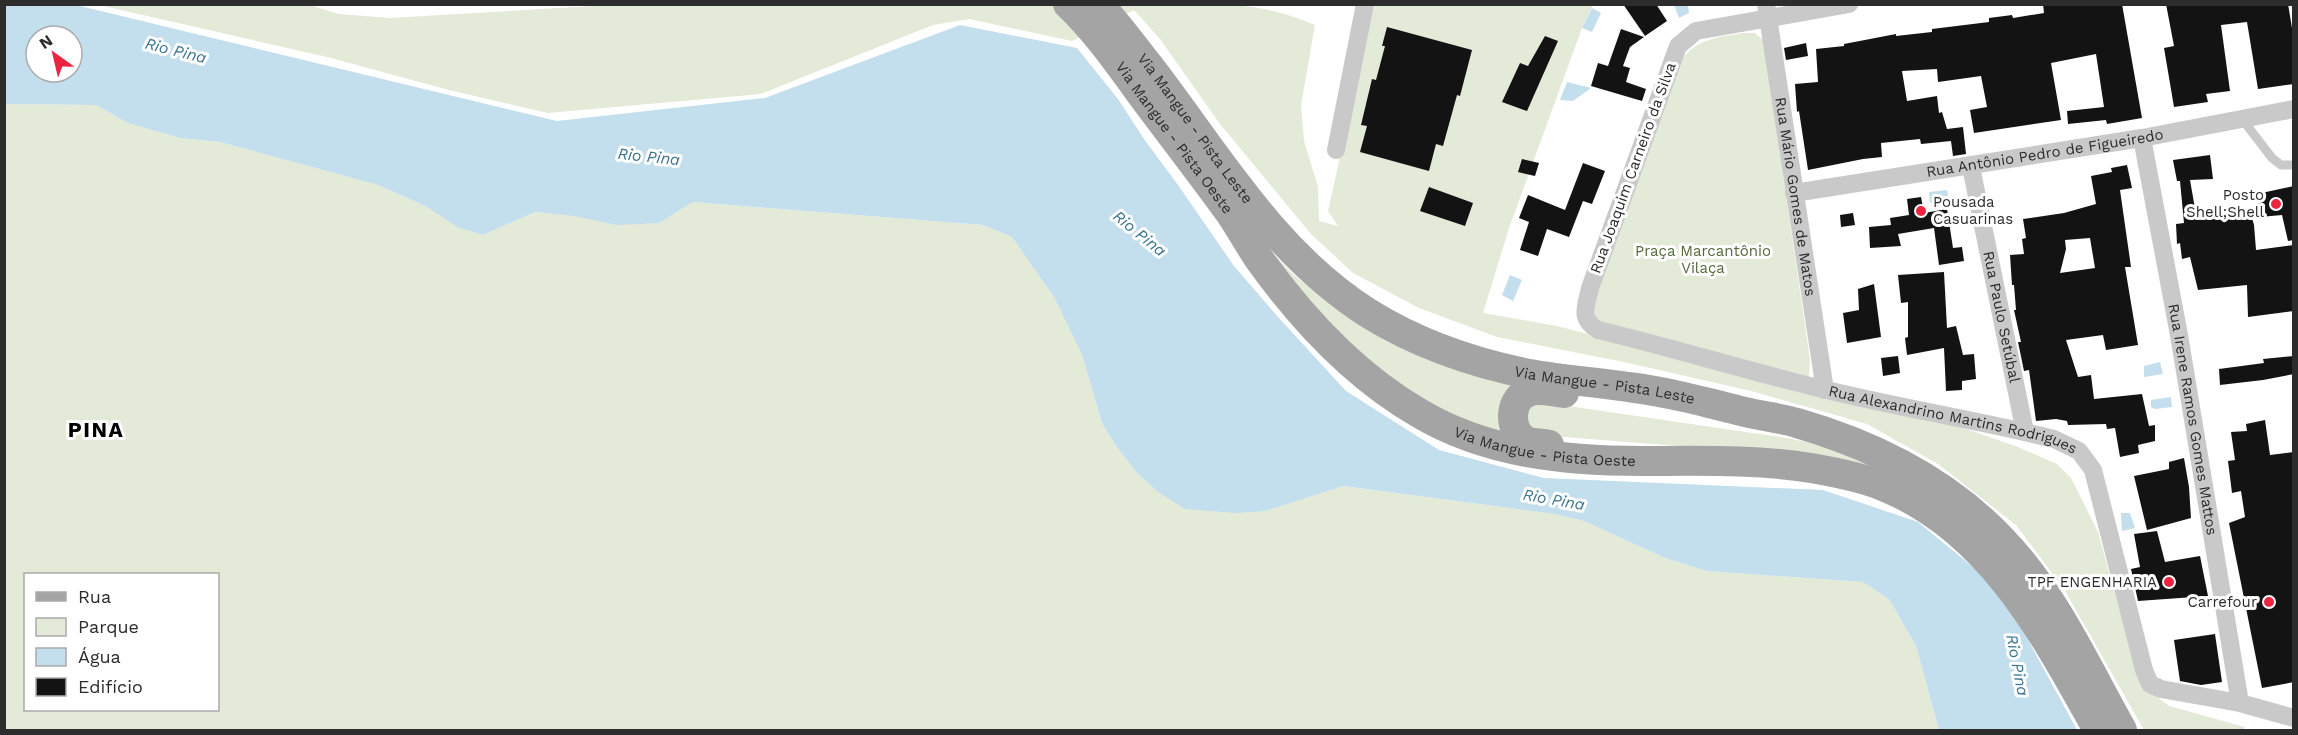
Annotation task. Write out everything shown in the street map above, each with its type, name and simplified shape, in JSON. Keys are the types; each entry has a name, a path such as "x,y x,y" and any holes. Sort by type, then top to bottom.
{"main road":[{"name":"Via Mangue - Pista Oeste","path":"1068,4 1116,42 1258,258 1287,295 1339,353 1386,392 1421,414 1476,439 1541,456 1600,461 1766,463 1810,467 1882,485 1922,506 1964,536 1997,571 2034,619 2098,730"},
{"name":"Via Mangue - Pista Leste","path":"1098,4 1116,42 1261,217 1326,282 1368,312 1430,344 1528,373 1701,400 1805,426 1887,457 1925,477 1959,501 2004,541 2044,592 2122,730"},
{"path":"1658,461 1526,441 1514,425 1512,417 1514,407 1520,396 1526,392 1539,390 1805,426"}],"street":[{"path":"1336,150 1365,4"},
{"name":"Rua Joaquim Carneiro da Silva","path":"1589,324 1585,312 1590,288 1678,46 1696,31 1766,12 1849,4"},
{"name":"Rua Mário Gomes de Matos","path":"1766,12 1825,390"},
{"name":"Rua Antônio Pedro de Figueiredo","path":"1794,193 1971,167 2294,109"},
{"name":"Rua Irene Ramos Gomes Mattos","path":"2142,138 2179,335 2240,703"},
{"name":"Rua Paulo Setúbal","path":"1971,167 2025,432"},
{"name":"Rua Alexandrino Martins Rodrigues","path":"1589,324 1598,330 1825,390 2054,439 2079,452 2093,470 2144,670 2150,684 2161,689 2240,703 2294,718"}],"lane":[{"path":"2242,119 2272,158 2281,165 2294,165"}],"green space":[{"path":"306,4 339,14 390,18 627,4 1225,4 1271,10 1315,25 1301,105 1304,141 1318,187 1319,221 1338,226 1328,211 1374,5 1593,5 1582,28 1509,228 1483,313 1557,326 1958,426 2018,447 2057,464 2071,478 2098,532 2140,684 2169,706 2245,727 2244,730 2144,730 2064,589 2016,525 1938,464 1867,424 1751,391 1624,362 1497,337 1419,308 1353,273 1311,234 1220,124 1160,39 1134,10 1072,41 969,19 933,25 761,94 548,113 449,90 331,58 99,5"},
{"name":"Praça Marcantônio Vilaça","path":"1742,33 1755,33 1763,40 1810,359 1809,376 1804,381 1595,323 1590,302 1681,60 1701,43"},
{"path":"5,104 96,105 128,123 180,138 220,142 378,185 425,206 457,227 483,235 535,212 659,223 693,202 983,225 1012,237 1054,297 1082,355 1102,423 1137,473 1158,492 1265,511 1344,486 1555,514 1584,521 1665,558 1707,571 1863,582 1889,599 1916,646 1939,730 5,730"},
{"path":"1265,246 1294,275 1331,306 1364,327 1513,385 1499,409 1498,422 1502,437 1401,391 1337,336"},
{"path":"1541,402 1787,438 1820,445 1891,473 1753,452 1564,437 1534,432 1528,429 1525,410"}],"water":[{"name":"Rio Pina","path":"5,5 76,5 557,121 765,98 960,25 1077,48 1118,99 1234,266 1346,391 1439,450 1544,478 1823,490 1918,522 1979,572 2015,616 2077,730 1939,730 1916,646 1889,599 1863,582 1707,571 1665,558 1584,521 1555,514 1344,486 1265,511 1236,513 1185,509 1158,492 1137,473 1116,446 1102,423 1082,355 1054,297 1012,237 983,225 693,202 659,223 617,225 574,216 535,212 483,235 457,227 425,206 378,185 220,142 180,138 128,123 96,105 5,104"},
{"path":"1674,5 1688,5 1689,13 1679,18"},
{"path":"1592,8 1601,13 1592,32 1582,28"},
{"path":"1567,82 1591,88 1573,101 1560,100"},
{"path":"1947,190 1949,200 1930,203 1929,192"},
{"path":"1510,275 1522,280 1513,301 1502,295"},
{"path":"2160,362 2163,374 2144,377 2144,366"},
{"path":"2171,397 2172,407 2155,409 2151,407 2151,400"},
{"path":"2121,513 2130,513 2135,528 2122,531"}],"building":[{"path":"1623,4 1656,4 1667,21 1645,36"},
{"path":"2043,4 2122,4 2142,118 2107,124 2106,120 2068,124 2067,111 2104,107 2096,54 2051,63 2061,120 1974,133 1970,110 1987,107 1981,76 1938,82 1937,69 1902,71 1907,101 1937,96 1939,113 1942,112 1947,129 1963,127 1966,154 1953,156 1951,141 1921,144 1920,139 1881,143 1882,157 1808,170 1799,111 1797,112 1795,84 1818,82 1816,49 1844,46 1844,44 1896,34 1896,36 1932,32 1932,29 1989,22 1989,18 2012,15 2013,18 2044,13"},
{"path":"2166,4 2288,4 2294,40 2294,84 2258,89 2247,22 2221,25 2230,91 2206,94 2208,102 2174,107 2164,48 2174,46"},
{"path":"1387,27 1472,50 1460,96 1457,95 1443,146 1436,144 1429,171 1360,152 1367,126 1361,125 1372,79 1376,80 1385,46 1382,46"},
{"path":"1621,29 1644,37 1630,47 1623,66 1630,68 1626,82 1646,89 1642,101 1591,86 1598,63 1608,66"},
{"path":"1545,36 1558,41 1527,111 1502,102 1520,63 1528,66"},
{"path":"1806,43 1808,56 1786,60 1784,48"},
{"path":"2210,155 2213,179 2190,180 2197,220 2250,211 2254,225 2256,250 2294,245 2294,311 2248,317 2247,285 2198,290 2190,257 2182,259 2180,243 2177,244 2176,224 2184,223 2180,181 2177,181 2173,160"},
{"path":"1522,159 1539,163 1535,176 1518,172"},
{"path":"1583,163 1605,171 1592,204 1583,201 1569,237 1547,229 1538,256 1520,250 1529,222 1519,218 1528,195 1565,210"},
{"path":"2127,165 2132,188 2120,190 2131,267 2125,267 2138,345 2106,350 2103,335 2066,340 2078,377 2091,375 2094,399 2142,394 2149,426 2155,425 2155,441 2138,445 2139,453 2120,457 2115,428 2107,429 2106,424 2068,425 2067,421 2056,419 2036,421 2029,370 2024,371 2018,342 2021,342 2014,310 2016,310 2010,255 2024,254 2022,239 2026,238 2023,219 2064,213 2096,204 2091,176 2112,172 2111,168","holes":["2090,238 2095,268 2060,273 2066,249 2065,240"]},
{"name":"Posto Shell;Shell","path":"2294,186 2294,240 2288,241 2282,215 2260,217 2257,194"},
{"path":"1429,187 1473,203 1465,226 1420,211"},
{"path":"1921,197 1924,213 1947,209 1953,248 1962,247 1964,261 1939,265 1934,228 1898,234 1901,246 1870,248 1869,227 1891,225 1890,218 1909,215 1907,199"},
{"path":"1853,213 1855,225 1841,227 1840,215"},
{"path":"1944,272 1947,328 1956,326 1963,355 1974,354 1976,379 1962,381 1962,390 1946,391 1944,348 1907,355 1905,338 1908,337 1908,302 1901,303 1898,275"},
{"path":"1874,284 1881,337 1847,343 1843,313 1859,310 1858,289"},
{"path":"1898,356 1900,373 1883,376 1881,358"},
{"path":"2294,356 2294,374 2220,385 2219,369 2264,363 2263,359"},
{"name":"Carrefour","path":"2265,420 2270,455 2294,452 2294,682 2262,688 2229,523 2245,517 2241,491 2232,493 2228,461 2235,460 2231,432 2247,431 2246,424"},
{"path":"2184,458 2191,518 2147,530 2134,476 2169,469 2169,462"},
{"name":"TPF ENGENHARIA","path":"2157,531 2165,562 2200,556 2208,596 2138,601 2131,569 2140,567 2134,534"},
{"path":"2215,634 2222,682 2201,685 2180,681 2174,640"}],"place":[{"name":"Posto Shell;Shell","path":"2276,204"},
{"name":"Pousada Casuarinas","path":"1921,211"},
{"name":"TPF ENGENHARIA","path":"2169,582"},
{"name":"Carrefour","path":"2269,602"}],"district":[{"name":"PINA","path":"96,430"}]}
